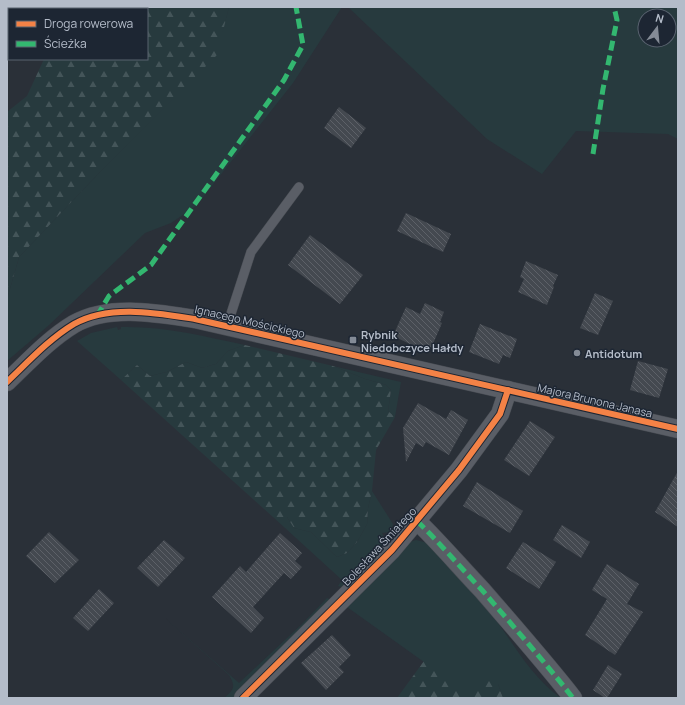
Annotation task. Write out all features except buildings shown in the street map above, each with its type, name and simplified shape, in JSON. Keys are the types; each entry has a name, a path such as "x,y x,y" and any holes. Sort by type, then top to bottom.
{"street":[{"name":"Ignacego Mościckiego","path":"7,382 64,331 76,324 97,316 128,312 161,313 227,326 508,390"},
{"name":"Majora Brunona Janasa","path":"508,390 678,429"},
{"name":"Bolesława Śmiałego","path":"243,698 359,584 392,550 417,521 459,470 500,414 508,390"},
{"name":"Bolesława Śmiałego","path":"417,521 435,538 549,668 573,698"}],"lane":[{"path":"227,326 251,252 299,187"}],"green space":[{"path":"229,7 342,7 293,83 196,206 171,223 145,233 48,326 7,361 7,299 19,257 97,175 216,55"},
{"path":"229,7 217,55 97,175 19,257 7,299 7,112 27,96 44,60 148,60 148,8 124,8"},
{"path":"348,7 678,7 678,139 668,134 576,131 542,174 487,139"},
{"path":"117,327 118,330 121,329 121,327 137,327 168,330 245,345 228,351 216,364 202,368 186,362 167,372 150,376 137,365 121,380 77,341 91,333"},
{"path":"245,345 333,366 365,379 386,385 391,390 388,411 395,417 376,450 367,524 357,542 347,553 337,557 311,532 294,528 287,517 273,517 121,380 137,365 150,376 167,372 186,362 202,368 216,364 228,351"},
{"path":"333,366 401,382 395,417 388,411 391,390 386,385 365,379"},
{"path":"372,491 393,524 391,532 382,533 388,545 345,588 338,586 342,580 273,517 287,517 294,528 311,532 337,557 347,553 357,542 367,524 368,508"},
{"path":"416,540 428,543 471,587 493,615 528,666 549,689 561,698 503,698 498,684 466,692 347,607 410,542"},
{"path":"327,598 334,601 235,698 224,698 233,688 233,682 229,675 165,618 239,683 302,624"},
{"path":"424,661 466,691 487,676 498,684 503,698 397,698"}],"marked path":[{"path":"97,316 109,296 151,265 284,80 303,45 296,7"},
{"path":"593,154 603,89 617,20 614,7"},
{"path":"417,521 482,590 573,698"}],"cycle path":[{"path":"7,382 47,344 74,324 102,314 118,312 165,314 195,319 678,429"},
{"path":"243,698 392,550 459,470 500,414 508,390"}],"place":[{"name":"Rybnik Niedobczyce Hałdy","path":"353,340"},
{"name":"Antidotum","path":"577,353"}]}
